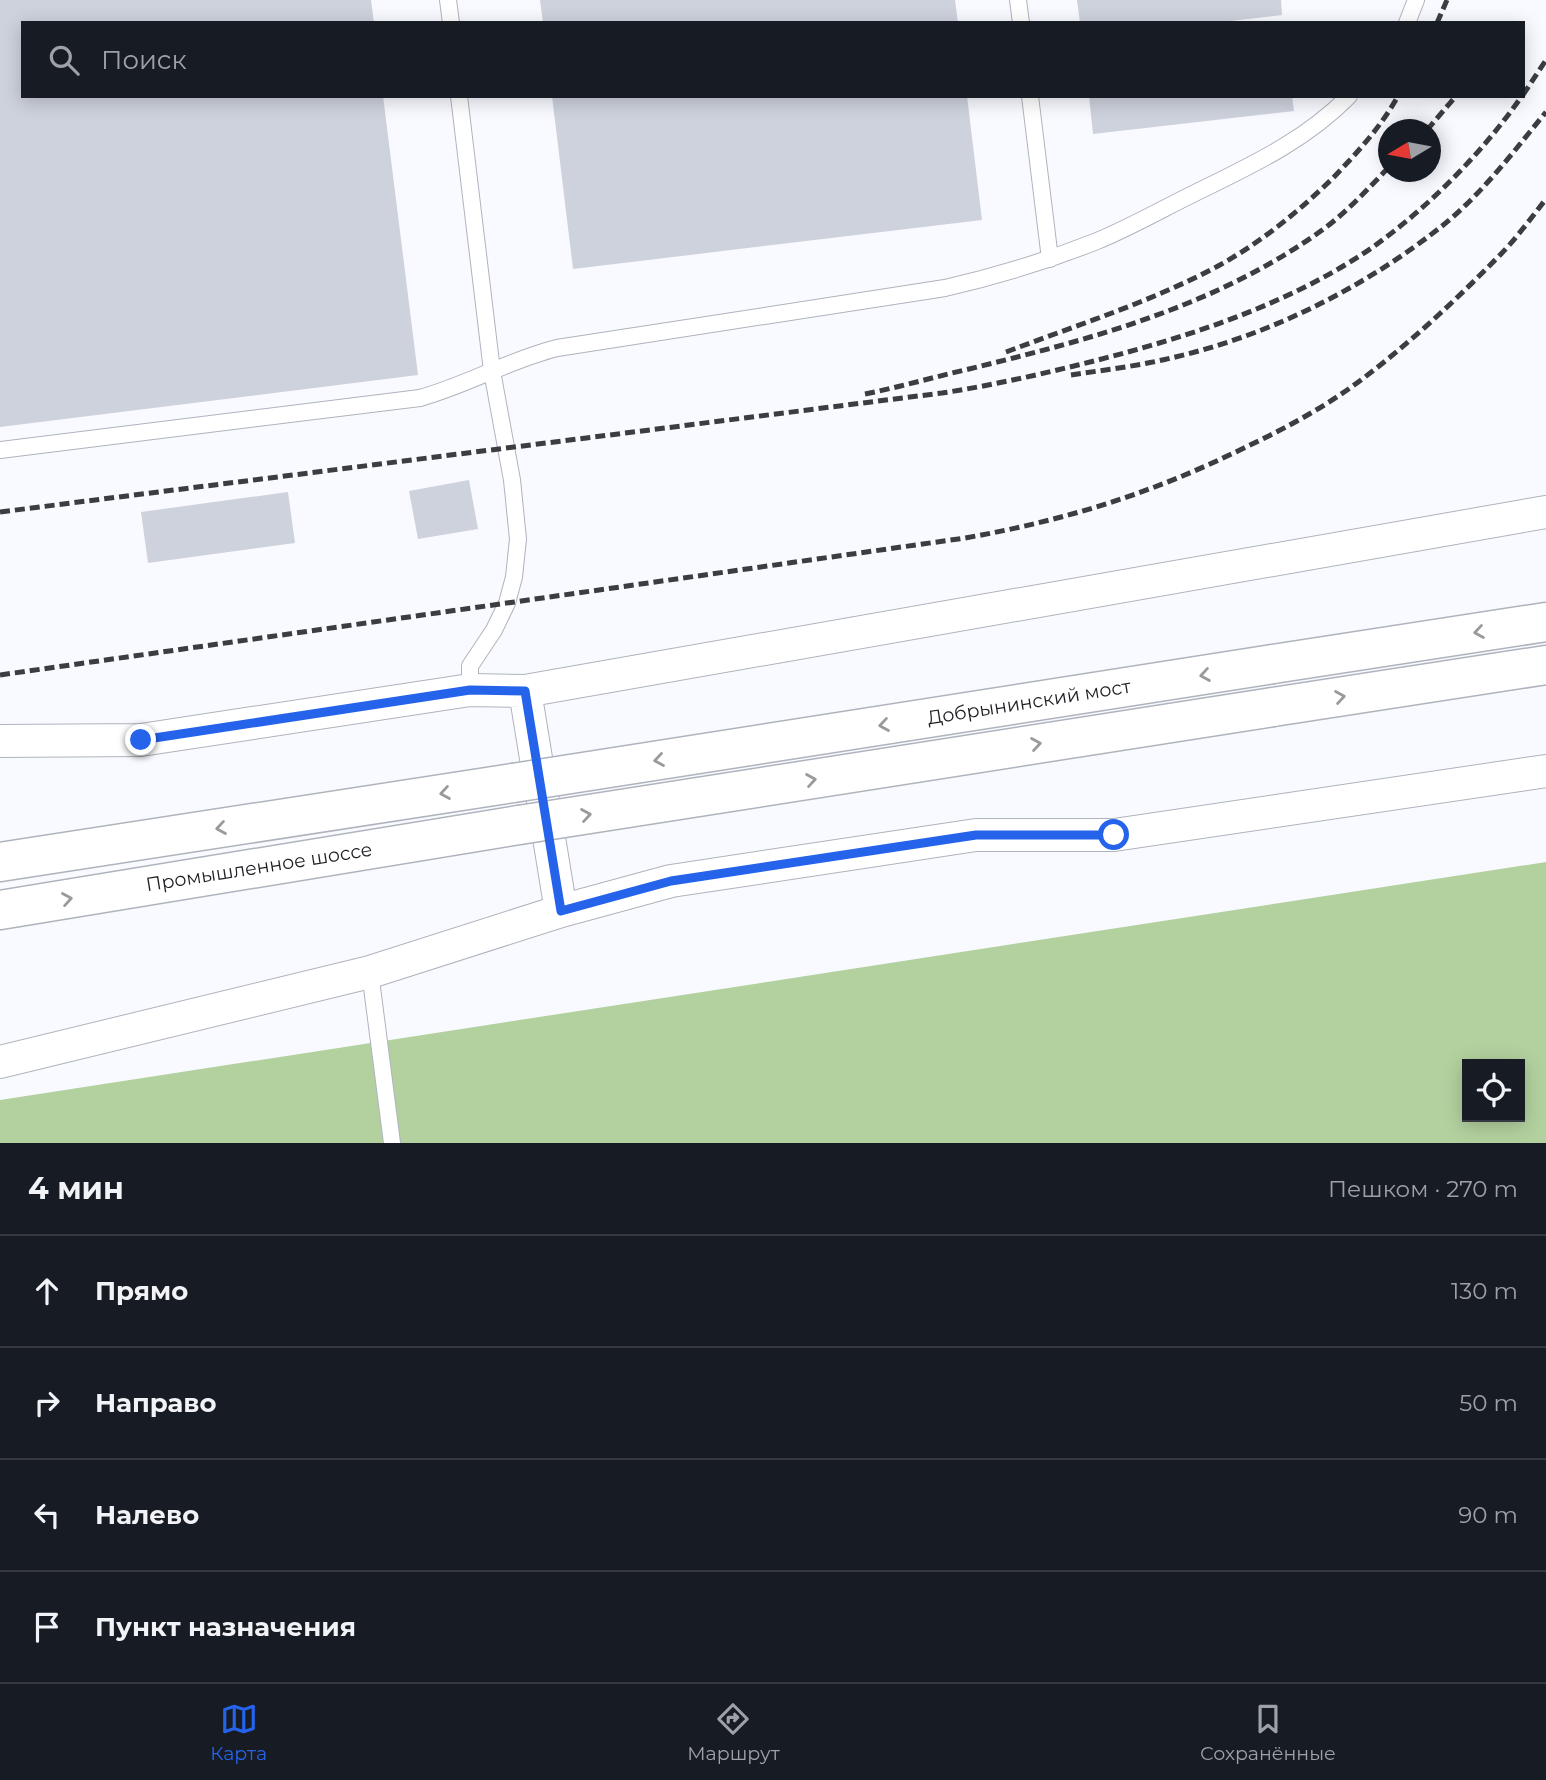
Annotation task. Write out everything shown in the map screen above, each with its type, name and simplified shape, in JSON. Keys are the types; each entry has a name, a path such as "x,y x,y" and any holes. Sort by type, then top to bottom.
{"main road":[{"name":"Добрынинский мост","path":"0,862 1546,622"},
{"name":"Промышленное шоссе","path":"0,910 519,825 1546,665"}],"street":[{"path":"0,741 141,740 470,690 525,691 1546,512"},
{"path":"525,691 561,911"},
{"path":"0,1062 370,972 561,911 671,881 976,835 1114,835 1546,771"}],"lane":[{"path":"448,0 451,21"},
{"path":"1018,0 1021,21"},
{"path":"1408,21 1416,0"},
{"path":"459,98 492,371 512,480 518,539 514,577 507,603 494,630 470,666 470,690"},
{"path":"1030,98 1050,259"},
{"path":"0,450 420,398 447,390 528,355 556,348 945,288 996,276 1099,240 1256,163 1307,134 1347,98"},
{"path":"370,972 392,1143"}],"green space":[{"path":"1546,862 1546,1143 0,1143 0,1100"}],"building":[{"path":"0,0 371,0 374,21 21,21 21,98 383,98 418,375 0,427"},
{"path":"540,0 955,0 958,21 543,21"},
{"path":"1077,0 1281,0 1282,15 1230,21 1080,21"},
{"path":"552,98 967,98 982,220 573,269"},
{"path":"1089,98 1292,98 1294,111 1093,134"},
{"path":"469,480 478,529 418,539 409,491"},
{"path":"288,492 295,543 148,563 141,512"}],"railway":[{"path":"1438,21 1447,0"},
{"path":"1525,92 1546,60"},
{"path":"1006,352 1167,291 1249,247 1292,215 1332,179 1376,129 1397,98"},
{"path":"1436,119 1454,98"},
{"path":"0,512 942,393 1027,377 1116,355 1193,332 1268,304 1304,287 1373,247 1415,214 1454,177 1490,138 1520,98"},
{"path":"1071,375 1146,363 1207,349 1279,323 1348,289 1412,249 1457,214 1497,172 1546,112"},
{"path":"865,394 1061,346 1194,301 1278,259 1318,233 1346,211 1378,178"},
{"path":"0,675 965,538 1039,523 1109,503 1177,478 1246,447 1305,417 1347,390 1397,351 1466,289 1511,243 1546,199"}],"route":[{"path":"141,740 470,690 525,691 561,911 671,881 976,835 1114,835"}]}
